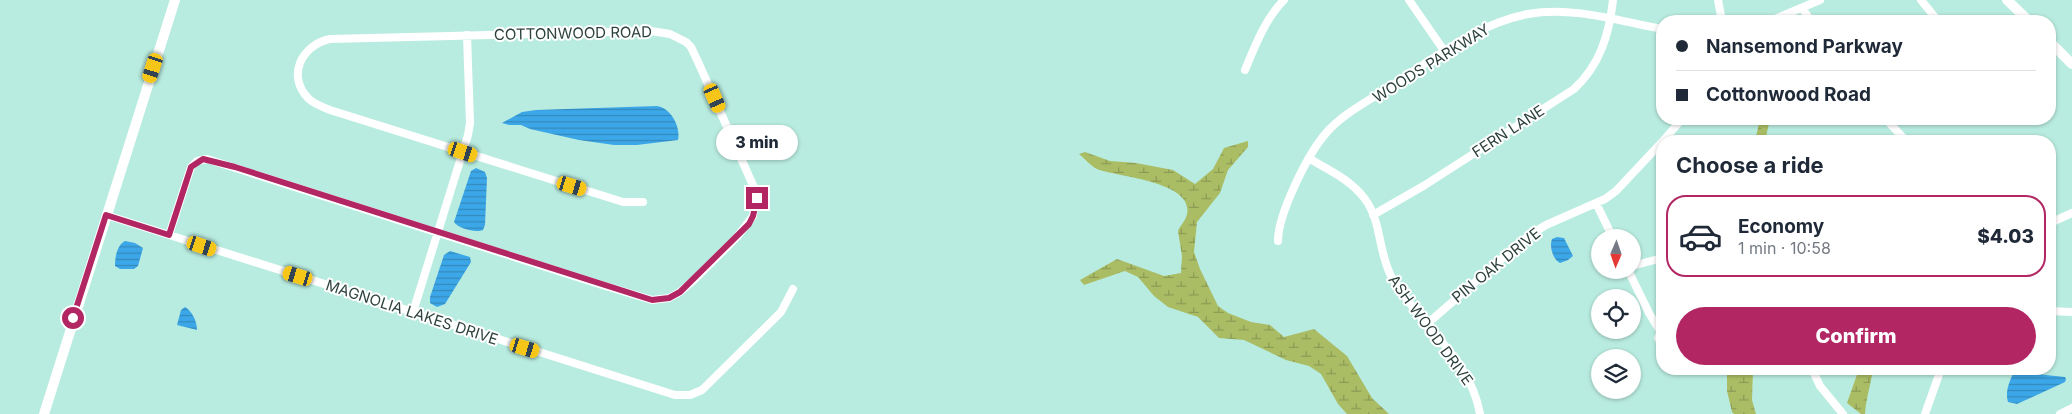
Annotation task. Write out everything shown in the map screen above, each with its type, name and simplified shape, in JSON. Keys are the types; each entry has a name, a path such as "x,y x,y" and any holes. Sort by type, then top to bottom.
{"main road":[{"path":"44,414 175,0"},
{"path":"2007,0 2023,15"},
{"path":"2056,48 2072,64"}],"street":[{"path":"1245,70 1271,16 1284,0"},
{"path":"1409,0 1445,52"},
{"name":"FERN LANE","path":"1374,215 1425,185 1574,90 1588,76 1598,60 1610,20 1612,0"},
{"path":"1718,0 1721,15"},
{"path":"1785,15 1820,0"},
{"path":"1921,0 1933,15"},
{"path":"1802,8 1807,15"},
{"name":"WOODS PARKWAY","path":"1278,242 1283,214 1310,159 1320,141 1338,122 1480,30 1528,14 1562,11 1656,28"},
{"name":"COTTONWOOD ROAD","path":"169,235 191,167 198,161 207,159 602,285 652,300 662,300 676,295 706,268 749,224 756,207 756,192 711,89 691,47 679,37 661,31 651,31 330,39 308,48 300,62 298,77 301,87 311,101 463,152"},
{"path":"413,312 463,152 470,123 467,35"},
{"name":"PIN OAK DRIVE","path":"1669,135 1677,125"},
{"path":"1891,125 1901,135"},
{"name":"PIN OAK DRIVE","path":"1428,324 1528,236 1560,218 1596,203 1616,191 1629,180 1656,150"},
{"path":"463,152 622,202 643,202"},
{"name":"ASH WOOD DRIVE","path":"1310,159 1349,182 1366,200 1374,215 1387,268 1396,283 1470,382 1480,414"},
{"path":"1596,203 1609,229"},
{"path":"2056,221 2072,214"},
{"name":"MAGNOLIA LAKES DRIVE","path":"106,215 667,393 685,396 702,390 725,368 781,312 793,289"},
{"path":"1641,264 1656,260"},
{"path":"1632,279 1649,313 1656,322"},
{"path":"2056,311 2072,312"},
{"path":"1815,375 1820,386 1843,414"},
{"path":"1925,414 1939,375"},
{"path":"2060,414 2072,408"}],"green space":[{"path":"1759,125 1769,125 1766,135 1756,135"},
{"path":"1248,141 1248,147 1228,170 1220,193 1197,222 1194,252 1218,306 1228,313 1251,322 1270,325 1284,337 1314,329 1347,356 1372,398 1389,414 1347,414 1338,404 1321,374 1309,366 1286,360 1244,340 1219,338 1198,317 1168,307 1154,296 1138,277 1125,271 1084,285 1080,280 1117,259 1164,276 1181,273 1182,256 1178,231 1187,214 1186,203 1179,194 1167,187 1097,169 1079,154 1085,152 1110,161 1136,163 1173,170 1195,184 1213,169 1224,148"},
{"path":"1727,375 1753,375 1752,400 1756,414 1734,414 1727,391"},
{"path":"1857,375 1872,375 1865,414 1861,414 1847,403"}],"water":[{"path":"657,106 671,114 678,129 678,140 637,145 614,145 579,140 530,129 521,125 502,123 522,112 536,110"},
{"path":"476,168 485,172 487,178 485,225 483,230 476,231 468,230 454,222 471,171"},
{"path":"1557,237 1564,238 1573,256 1560,263 1555,259 1551,249 1552,239"},
{"path":"125,241 135,243 143,248 138,266 134,269 120,269 115,266 118,248"},
{"path":"450,251 470,257 471,262 445,304 437,307 430,303 430,297 444,255"},
{"path":"185,307 194,317 197,330 177,325 181,310"},
{"path":"2013,375 2046,375 2065,377 2066,379 2065,382 2017,404 2008,402 2008,388"}],"route":[{"path":"73,318 106,215 169,235 191,167 203,159 235,167 652,300 662,300 676,295 694,280 749,224 756,207 757,198"}]}
